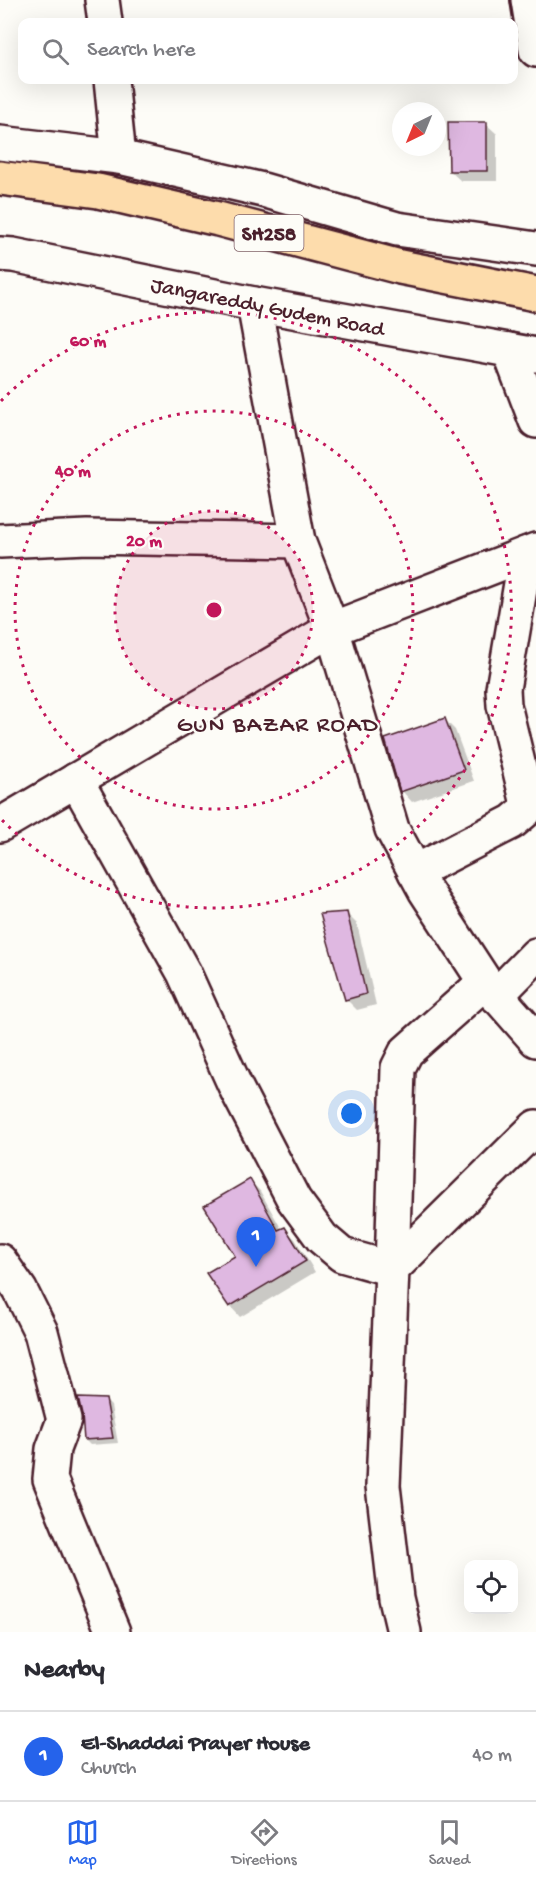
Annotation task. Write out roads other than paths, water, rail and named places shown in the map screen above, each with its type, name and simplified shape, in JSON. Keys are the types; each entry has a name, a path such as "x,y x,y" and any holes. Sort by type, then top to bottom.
{"main road":[{"name":"SH258","path":"0,178 98,191 218,219 400,267 536,294"}],"street":[{"path":"102,0 104,18"},
{"path":"528,0 536,50"},
{"path":"111,84 119,157"},
{"path":"0,143 119,157 263,190 398,229 536,249"},
{"name":"Jangareddy Gudem Road","path":"0,254 254,304 523,353"},
{"path":"254,304 298,541 332,628 392,829 425,890 490,989 536,1040"},
{"path":"523,353 536,421"},
{"path":"0,541 87,537 298,541"},
{"path":"0,825 332,628 531,552"},
{"path":"415,872 512,822 525,812 527,800 504,705 503,689 531,552"},
{"path":"76,780 184,973 237,1090 294,1200 322,1238 342,1255 392,1269"},
{"path":"404,1632 396,1598 383,1486 398,1068 406,1052 536,956"},
{"path":"392,1269 536,1127"},
{"path":"0,1261 20,1290 41,1332 64,1420 53,1449 50,1479 113,1632"}],"place":[{"name":"El-Shaddai Prayer House","path":"256,1267"}],"district":[{"name":"GUN BAZAR ROAD","path":"278,723"}]}
